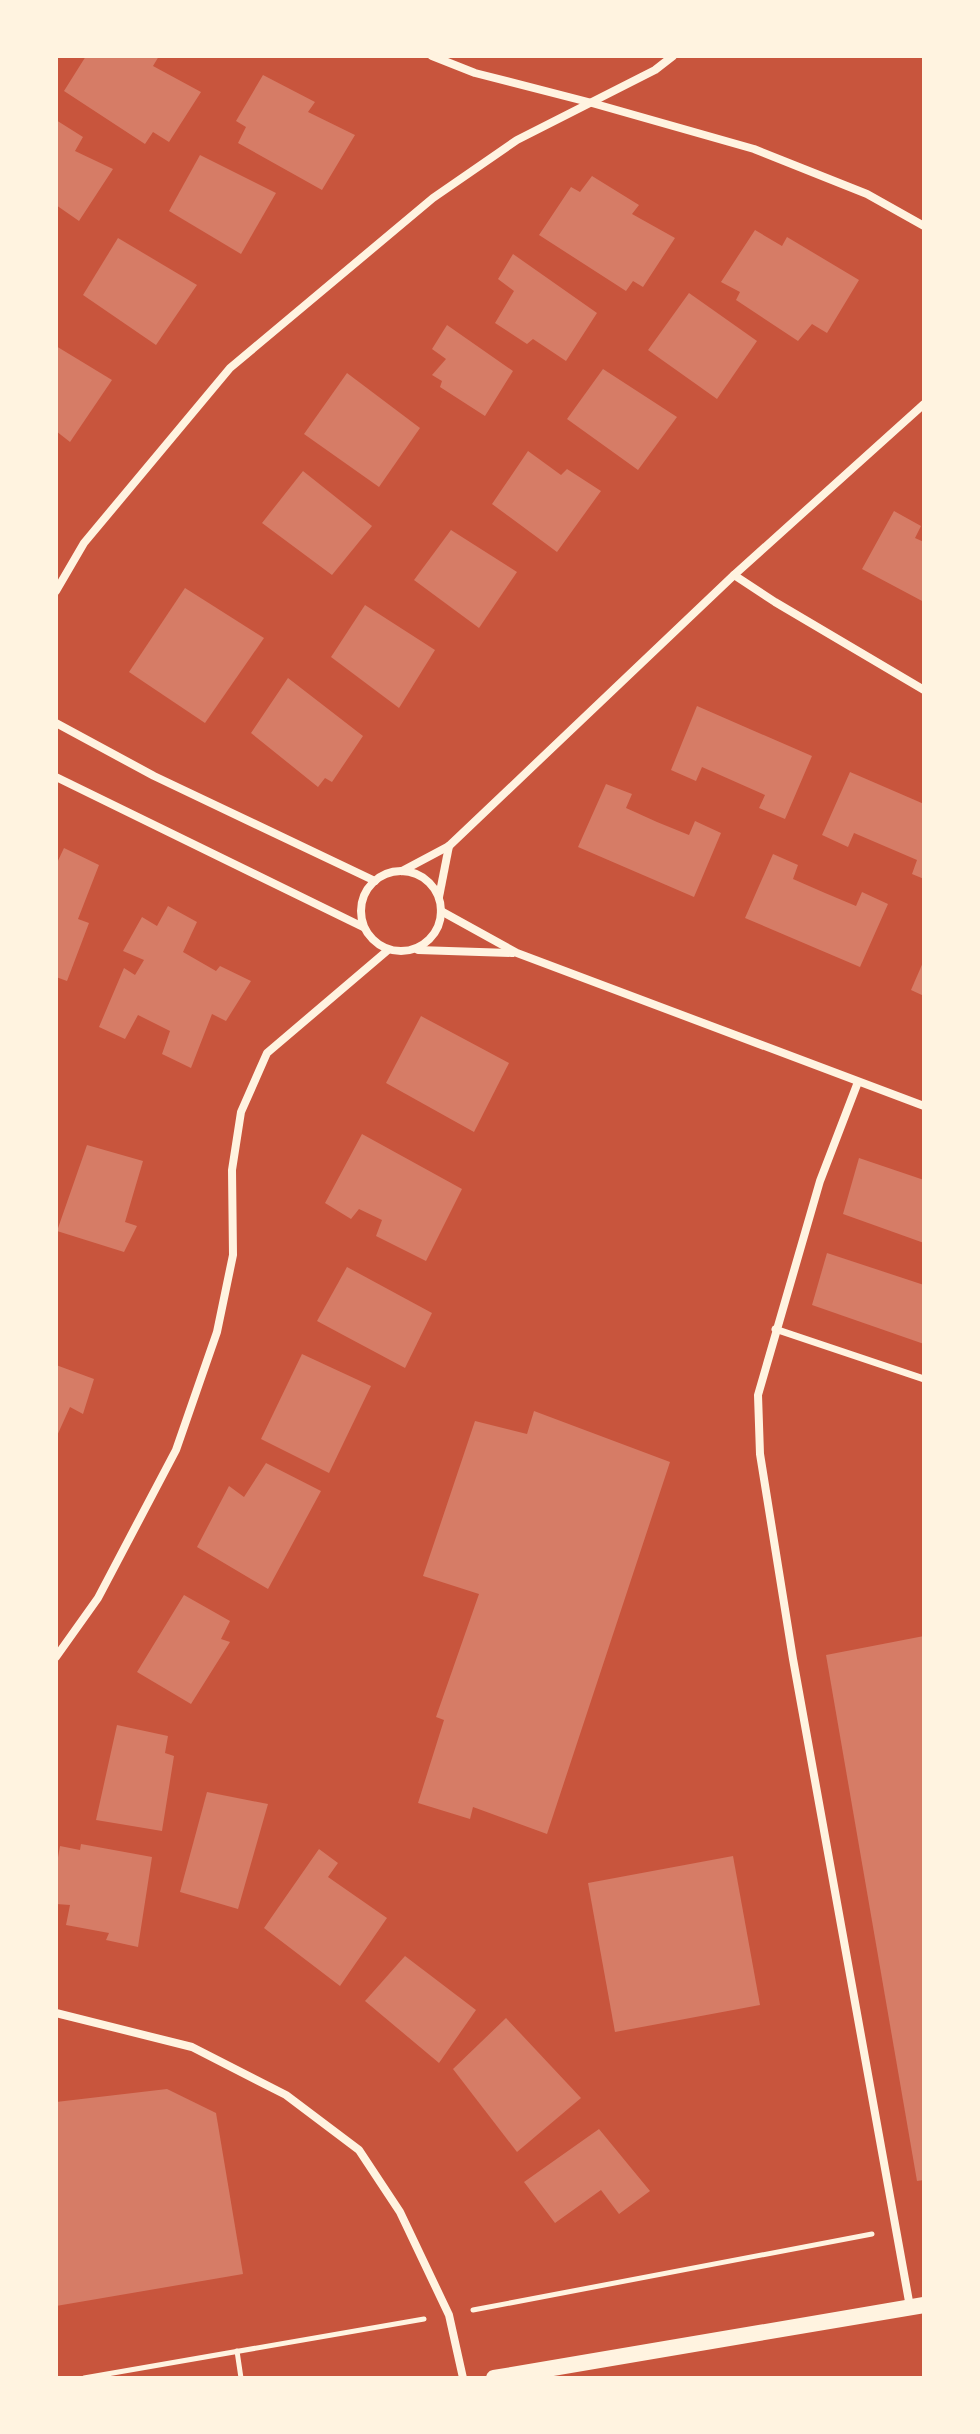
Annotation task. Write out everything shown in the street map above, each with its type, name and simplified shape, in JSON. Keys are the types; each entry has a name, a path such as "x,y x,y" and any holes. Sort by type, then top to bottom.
{"main road":[{"path":"494,2378 917,2306"}],"street":[{"path":"432,56 475,73 754,149 867,194 924,226"},
{"path":"56,591 84,543 230,368 433,198 517,140 655,70 673,56"},
{"path":"363,927 362,902 366,890 375,881 383,875 402,871 449,846 734,575 924,404"},
{"path":"734,575 924,690"},
{"path":"56,723 154,776 375,881"},
{"path":"56,777 363,927 376,944 388,950 517,953"},
{"path":"413,950 425,944 440,924 439,898 449,846"},
{"path":"402,871 425,879 439,898"},
{"path":"441,911 517,953 924,1106"},
{"path":"56,1657 98,1598 176,1450 217,1332 233,1255 232,1170 241,1112 267,1053 388,950"},
{"path":"858,1082 820,1181 775,1329 758,1395 760,1454 793,1659 896,2229 917,2306"},
{"path":"775,1329 924,1379"},
{"path":"56,2013 192,2047 286,2095 359,2150 400,2212 449,2315 463,2378"}],"path":[{"path":"84,2378 449,2315 896,2229"},
{"path":"237,2351 241,2378"}],"building":[{"path":"86,56 159,56 153,66 201,92 169,142 153,132 145,144 64,91"},
{"path":"263,75 315,102 308,112 355,135 322,190 238,143 246,127 236,121"},
{"path":"56,120 83,137 75,151 113,169 79,221 56,205"},
{"path":"200,155 276,193 241,254 169,211"},
{"path":"592,176 639,205 632,214 675,238 643,287 633,281 626,291 539,235 571,187 580,192"},
{"path":"755,230 782,246 787,237 859,280 827,333 812,324 798,341 736,300 740,292 721,282"},
{"path":"118,238 197,285 156,345 83,295"},
{"path":"513,254 597,313 566,361 533,339 527,344 495,323 514,291 498,279"},
{"path":"689,293 757,341 717,399 648,350"},
{"path":"447,325 513,371 485,416 440,387 442,381 432,375 446,359 432,349"},
{"path":"56,346 112,380 70,442 56,431"},
{"path":"603,369 677,417 638,470 567,419"},
{"path":"347,373 420,428 379,487 304,434"},
{"path":"528,451 561,475 567,469 601,491 557,552 492,504"},
{"path":"303,471 372,526 332,575 262,523"},
{"path":"894,511 921,526 915,538 924,542 924,602 862,569"},
{"path":"451,530 517,572 479,628 414,580"},
{"path":"185,588 264,638 205,723 129,672"},
{"path":"365,605 435,650 399,708 331,657"},
{"path":"288,678 363,736 332,782 325,778 318,787 251,733"},
{"path":"697,706 812,756 785,819 759,808 765,795 702,767 696,781 671,770"},
{"path":"850,772 924,804 924,879 912,874 917,860 854,833 848,847 822,835"},
{"path":"606,784 632,794 626,808 657,822 689,835 695,821 721,833 694,897 578,847"},
{"path":"64,848 99,865 78,919 89,923 67,981 56,977 56,865"},
{"path":"773,854 798,865 793,879 825,893 856,906 862,892 888,904 860,967 745,918"},
{"path":"168,906 197,922 183,952 216,971 220,966 251,981 226,1021 212,1014 191,1068 162,1054 170,1031 138,1015 125,1039 99,1027 124,968 135,975 144,960 123,951 142,917 157,926"},
{"path":"924,960 924,996 911,990"},
{"path":"421,1016 509,1063 474,1132 386,1083"},
{"path":"362,1134 462,1189 426,1261 376,1236 382,1220 359,1209 351,1219 325,1203"},
{"path":"87,1145 143,1161 125,1222 137,1226 124,1252 57,1231"},
{"path":"859,1158 924,1180 924,1243 843,1214"},
{"path":"827,1253 924,1285 924,1344 812,1305"},
{"path":"347,1267 432,1313 405,1368 317,1321"},
{"path":"302,1354 371,1386 329,1473 261,1439"},
{"path":"56,1365 94,1379 83,1414 70,1407 56,1438"},
{"path":"534,1411 670,1462 547,1834 473,1807 470,1819 418,1803 444,1720 436,1717 479,1594 423,1576 475,1421 527,1434"},
{"path":"266,1463 321,1491 268,1589 197,1547 229,1486 244,1497"},
{"path":"184,1595 230,1621 221,1639 230,1642 191,1704 137,1672"},
{"path":"924,1636 924,2180 917,2181 826,1655"},
{"path":"117,1725 168,1736 165,1753 174,1756 162,1831 96,1820"},
{"path":"207,1792 268,1804 238,1909 180,1892"},
{"path":"81,1844 152,1857 138,1947 106,1940 109,1933 66,1925 70,1905 56,1904 56,1869 60,1846 80,1850"},
{"path":"319,1849 338,1863 328,1877 387,1918 340,1986 264,1928"},
{"path":"733,1856 760,2005 615,2032 588,1883"},
{"path":"405,1956 476,2010 439,2063 365,2001"},
{"path":"506,2018 581,2098 517,2152 453,2069"},
{"path":"167,2089 216,2113 243,2274 56,2306 56,2102"},
{"path":"599,2129 650,2191 619,2214 601,2190 555,2223 524,2182"}]}
